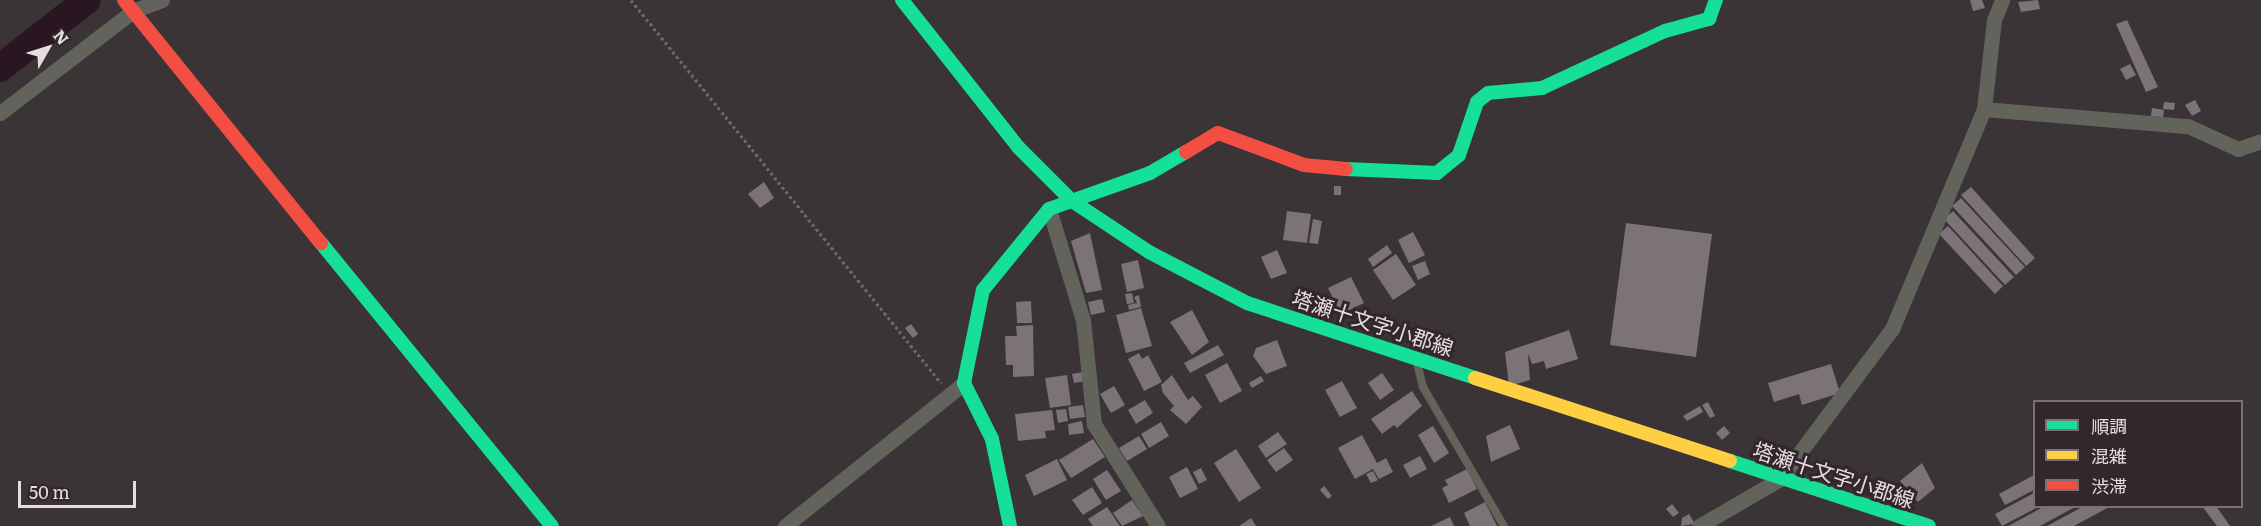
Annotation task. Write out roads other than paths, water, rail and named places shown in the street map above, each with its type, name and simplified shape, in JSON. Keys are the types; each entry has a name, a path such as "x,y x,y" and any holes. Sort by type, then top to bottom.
{"street":[{"path":"0,113 128,5 162,0"},
{"name":"塔瀬十文字小郡線","path":"902,0 1018,147 1072,201 1149,252 1247,303 1929,526"},
{"path":"1010,526 992,439 964,383 983,290 1049,208 1150,173 1218,133 1312,166 1412,176 1437,172 1459,155 1477,102 1488,93 1542,88 1665,31 1709,19 1716,0"},
{"path":"1699,526 1780,479 1892,329 1984,110 1994,20 2002,0"},
{"path":"128,5 552,526"},
{"path":"1984,110 2188,126 2238,149 2261,141"},
{"path":"1049,208 1083,320 1094,424 1158,526"},
{"path":"785,526 964,383"}],"lane":[{"path":"1415,358 1423,387 1504,526"}],"waterway":[{"path":"0,68 87,0"}]}
